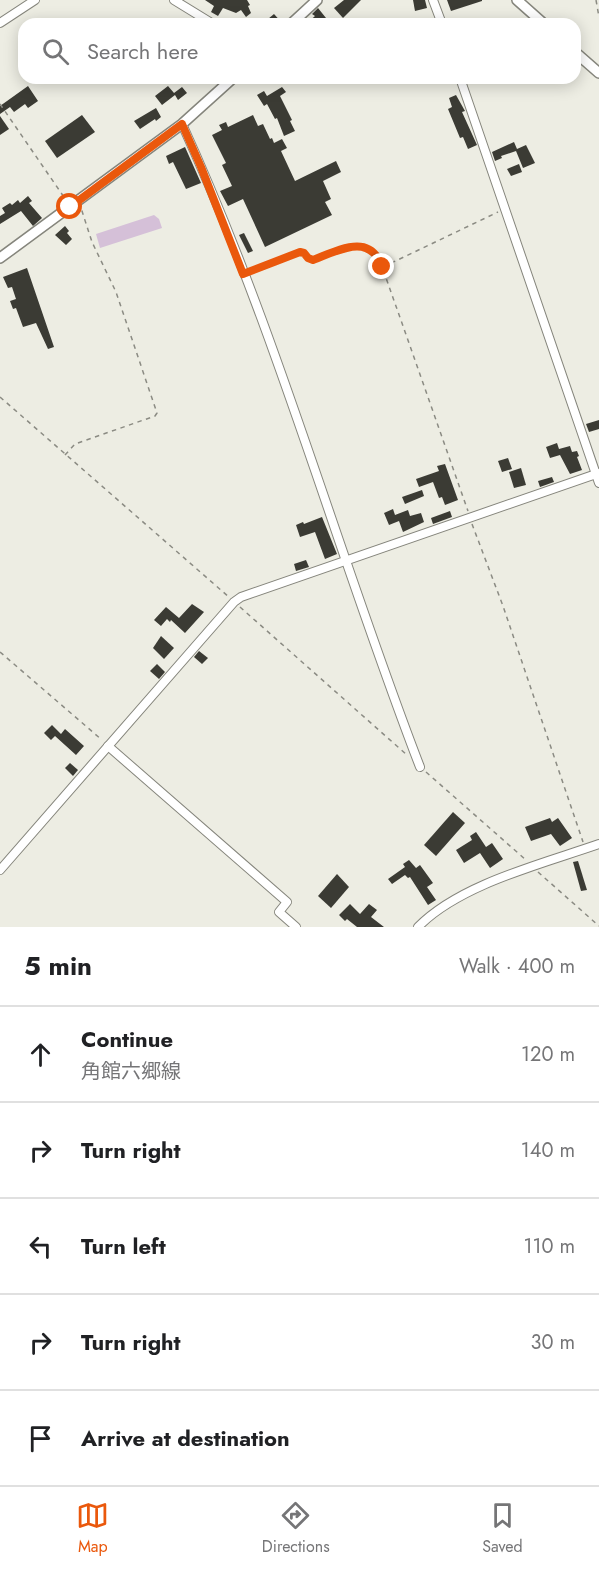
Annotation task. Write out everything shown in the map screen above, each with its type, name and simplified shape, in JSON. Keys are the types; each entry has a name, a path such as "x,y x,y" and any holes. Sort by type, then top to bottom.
{"main road":[{"path":"298,18 317,0"},
{"path":"517,0 537,18"},
{"path":"581,57 599,73"},
{"path":"0,258 182,124 226,84"}],"street":[{"path":"0,23 35,0"},
{"path":"174,0 203,18"},
{"path":"434,0 440,18"},
{"path":"462,84 599,483"},
{"path":"182,124 243,274 420,767"},
{"path":"0,870 234,602 249,593 597,473"},
{"path":"108,746 287,903 279,912 296,927"},
{"path":"418,927 438,908 451,900 492,882 599,844"}],"path":[{"path":"596,0 599,17"},
{"path":"0,104 70,207"},
{"path":"65,455 75,444 155,416 157,413 116,292 92,242 79,201"},
{"path":"382,267 505,209"},
{"path":"243,274 300,252 313,260 358,245 378,255 503,606 586,849"},
{"path":"0,397 599,926"},
{"path":"0,652 108,746"}],"shaded area":[{"path":"154,215 159,219 162,228 100,248 96,234"}],"building":[{"path":"205,0 247,0 251,13 246,17 241,10 236,13 223,8 218,16 211,12 214,6"},
{"path":"344,0 361,0 343,18 334,8"},
{"path":"413,0 425,0 427,8 415,11"},
{"path":"447,0 482,0 482,1 451,11"},
{"path":"318,8 326,18 313,18 315,16 312,14"},
{"path":"28,86 38,101 28,108 25,104 14,112 10,107 0,114 0,106"},
{"path":"168,86 174,93 182,87 187,93 178,100 175,95 162,105 155,96"},
{"path":"282,87 286,92 280,96 295,131 284,136 277,118 275,119 267,104 264,106 257,95 264,91 267,96"},
{"path":"456,95 465,111 462,112 477,145 468,149 463,137 460,138 448,109 452,107 449,98"},
{"path":"156,108 161,117 140,129 134,121"},
{"path":"82,115 95,132 57,158 45,141"},
{"path":"253,115 258,126 263,124 274,143 282,139 287,148 281,151 295,181 336,161 341,172 323,181 331,199 325,202 332,215 265,247 243,199 228,206 220,191 232,186 222,165 226,163 212,135 222,130 219,125 226,122 228,127"},
{"path":"0,116 9,129 0,135"},
{"path":"514,142 517,149 526,145 535,163 523,168 516,151 501,156 502,158 495,161 492,152"},
{"path":"185,147 201,183 186,189 173,162 169,164 166,156"},
{"path":"519,164 522,172 511,176 507,169"},
{"path":"28,196 32,201 29,203 42,218 33,226 21,211 0,224 0,216 5,213 2,208 18,200 20,203"},
{"path":"65,226 72,239 66,245 55,235"},
{"path":"244,233 253,251 248,253 239,235"},
{"path":"27,268 54,347 48,349 36,323 23,327 16,308 13,309 10,301 16,299 12,287 8,288 3,277"},
{"path":"599,420 599,429 589,432 586,424"},
{"path":"557,443 559,449 570,446 572,452 577,451 582,470 570,474 560,455 550,458 546,447"},
{"path":"508,458 512,469 502,472 498,461"},
{"path":"445,464 458,500 445,505 442,497 439,498 433,482 419,487 416,479 439,471 437,466"},
{"path":"521,468 526,485 514,488 509,472"},
{"path":"552,477 554,482 540,487 538,481"},
{"path":"422,490 424,496 405,504 402,497"},
{"path":"393,509 395,515 408,510 410,516 421,513 424,522 403,532 399,521 389,525 384,513"},
{"path":"450,511 452,517 433,524 431,518"},
{"path":"322,517 337,554 325,559 315,532 300,537 296,525"},
{"path":"306,560 309,567 296,571 294,564"},
{"path":"192,604 204,612 185,633 171,620 170,622 167,619 161,626 154,620 166,607 179,618"},
{"path":"161,636 174,648 164,659 153,648"},
{"path":"199,651 208,658 202,664 194,657"},
{"path":"157,664 165,672 159,679 150,671"},
{"path":"52,725 61,734 65,729 84,746 76,755 55,736 51,740 44,733"},
{"path":"70,763 78,770 73,776 65,768"},
{"path":"453,812 465,823 436,856 424,845"},
{"path":"550,818 552,822 558,818 572,838 560,846 551,834 531,841 525,827"},
{"path":"476,832 486,847 492,843 503,859 490,868 480,853 464,863 456,850 472,840 470,836"},
{"path":"409,860 416,868 420,865 433,883 427,887 436,900 428,905 410,877 405,875 392,884 388,879 405,867 403,864"},
{"path":"578,861 587,890 581,891 573,862"},
{"path":"337,874 349,887 331,908 318,896"},
{"path":"350,904 360,914 369,904 377,910 371,917 384,927 357,927 347,919 345,921 339,915"}],"route":[{"path":"70,207 182,124 243,274 300,252 313,260 358,245 378,255 382,267"}]}
